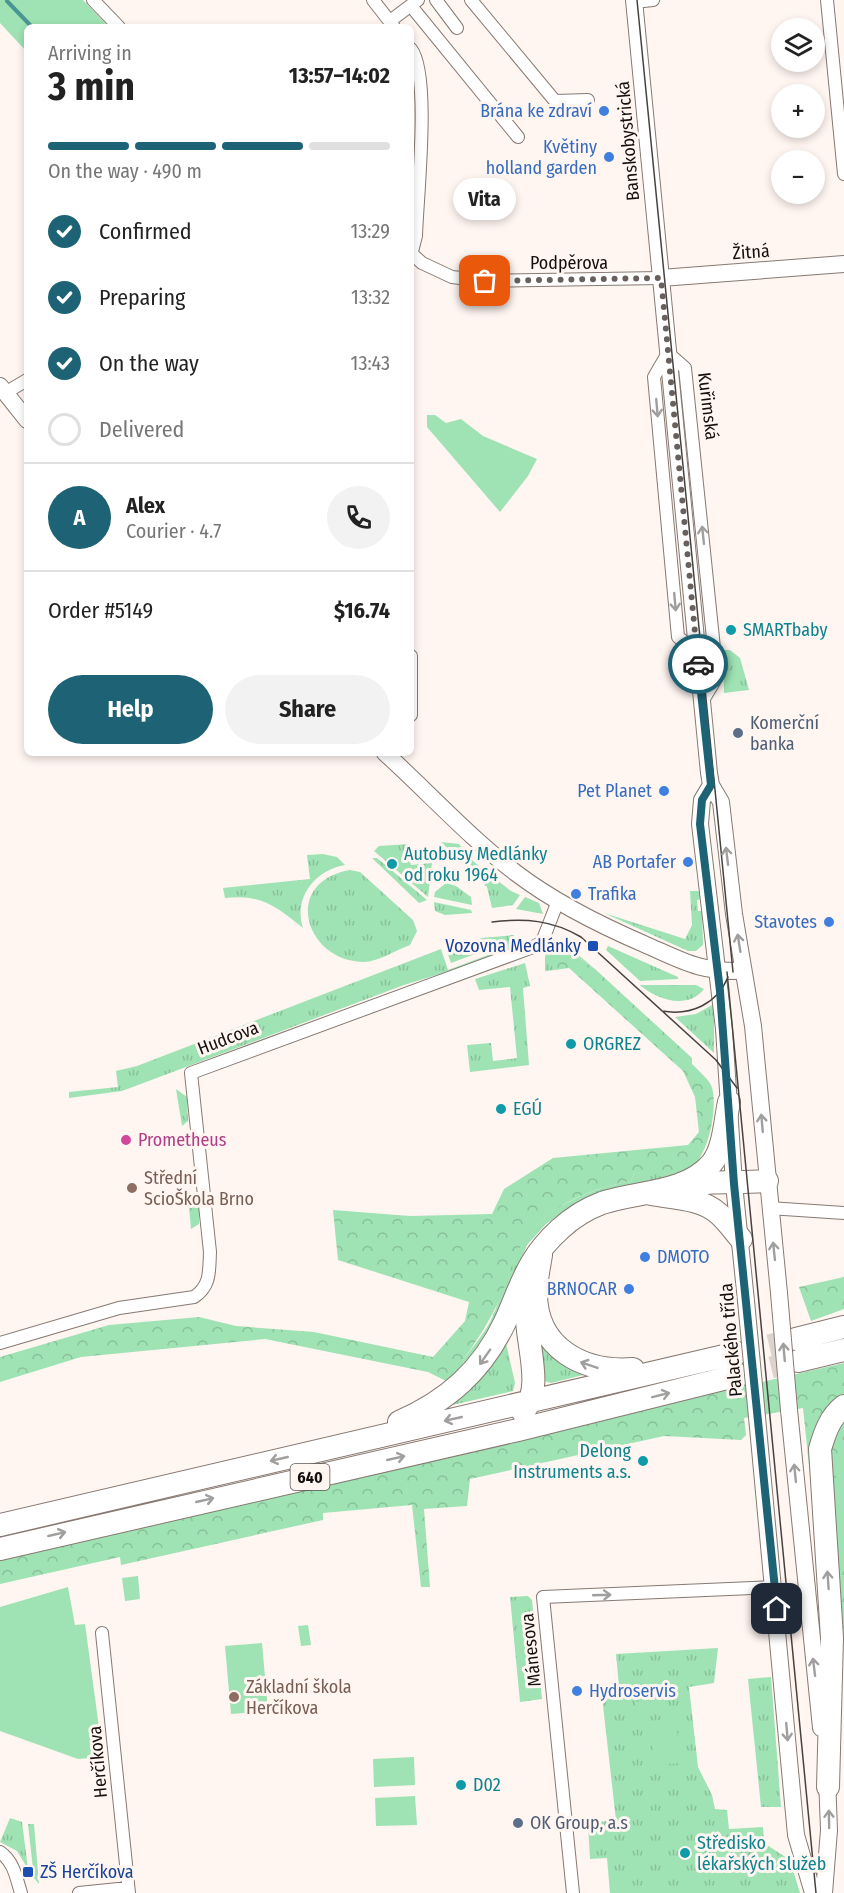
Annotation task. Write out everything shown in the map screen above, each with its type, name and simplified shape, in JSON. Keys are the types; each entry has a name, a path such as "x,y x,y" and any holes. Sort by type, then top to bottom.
{"highway":[{"path":"671,1192 712,1163 720,1146 729,1102"},
{"path":"530,1402 534,1388 526,1316 530,1291 541,1259 564,1226 591,1208 613,1200 671,1192 720,1181 734,1184 767,1181"},
{"path":"671,1192 719,1214 741,1239"},
{"path":"356,1441 432,1407 457,1390 490,1349 512,1305 525,1270 541,1259"},
{"path":"541,1259 536,1291 541,1325 549,1339 567,1355 588,1366 611,1370 688,1365"},
{"path":"512,1305 512,1326 519,1374 530,1402"},
{"path":"844,1328 797,1350 844,1350"},
{"name":"640","path":"0,1525 688,1365 738,1364 571,1417 0,1549"},
{"name":"640","path":"530,1402 537,1412 544,1415 571,1417"},
{"name":"640","path":"472,1441 516,1418 530,1402"},
{"path":"828,1787 832,1638 820,1449 825,1430 836,1412 844,1406"}],"street":[{"path":"93,0 115,24"},
{"path":"373,0 392,24 414,3 519,137"},
{"path":"436,0 457,28"},
{"name":"Banskobystrická","path":"471,0 555,101 588,100"},
{"path":"634,1 653,0"},
{"path":"827,0 844,174"},
{"name":"Banskobystrická","path":"634,1 661,278"},
{"name":"Podpěrova","path":"414,53 421,98 414,244"},
{"name":"Podpěrova","path":"414,257 452,277 485,281 661,278"},
{"name":"Žitná","path":"661,278 844,264"},
{"name":"Kuřimská","path":"661,278 702,702"},
{"name":"Kuřimská","path":"668,353 685,368 717,677 702,702"},
{"path":"24,381 3,390 24,416"},
{"name":"Palackého třída","path":"702,702 711,785 721,802 743,971 753,1026 769,1208 828,1787 830,1830 824,1893"},
{"path":"390,756 516,873 558,901 628,937 699,969 718,972 743,971"},
{"name":"Palackého třída","path":"711,785 702,800 700,814 718,972 734,1184 775,1587 796,1835 813,1893"},
{"name":"Hudcova","path":"0,1343 119,1308 194,1298 204,1291 209,1280 210,1252 191,1073 533,947 542,942 558,901"},
{"path":"769,1208 844,1213"},
{"name":"Mánesova","path":"573,1893 543,1597 775,1587"},
{"name":"Herčíkova","path":"79,1893 129,1890 102,1633"},
{"path":"0,1852 8,1857 21,1893"}],"green space":[{"path":"0,0 83,0 106,24 24,24 24,49 0,23"},
{"path":"427,415 435,415 446,423 461,419 483,436 537,459 528,476 500,512 427,427"},
{"path":"723,650 730,650 740,658 749,690 724,693"},
{"path":"441,842 459,844 474,862 511,891 520,895 513,905 492,908 487,887"},
{"path":"409,844 411,865 432,863 428,897 374,851 379,846"},
{"path":"323,854 337,857 345,865 324,873 309,887 301,906 303,928 267,903 249,898 225,898 223,888 310,879 307,855"},
{"path":"372,858 377,858 427,900 419,903"},
{"path":"350,870 360,872 413,920 417,931 410,945 381,958 363,962 343,958 327,949 315,936 309,920 308,904 315,889 328,877"},
{"path":"446,883 456,886 471,897 472,905 434,897 435,892"},
{"path":"690,891 700,891 701,899 697,900 698,911 702,911 703,945 696,951 688,951 604,913 685,939 692,925"},
{"path":"525,897 539,903 543,914 516,909"},
{"path":"434,902 471,910 472,913 445,915 435,911"},
{"path":"514,935 516,950 404,985 122,1091 69,1098 69,1092 118,1087 116,1071 137,1066 441,949 448,970 496,952 495,940 482,940 483,951 451,963 447,951 482,938"},
{"path":"554,943 576,953 595,969 575,955 557,954 553,967 555,970 545,971 545,956"},
{"path":"608,946 678,977 678,979 640,981 606,950"},
{"path":"557,954 575,955 595,969 692,1058 692,1064 711,1085 714,1104 711,1129 702,1153 697,1162 690,1167 670,1171 634,1173 631,1181 585,1194 555,1210 542,1220 522,1244 493,1313 463,1360 465,1368 450,1383 428,1372 265,1339 81,1357 0,1382 0,1357 109,1325 199,1317 236,1326 314,1332 433,1357 465,1321 469,1302 338,1260 333,1210 410,1216 492,1214 504,1189 553,1158 688,1145 699,1132 695,1097 683,1071 569,968 555,970 550,963"},
{"path":"525,963 530,986 523,988 529,1065 470,1072 467,1045 491,1043 493,1061 517,1058 510,987 479,990 475,979"},
{"path":"640,985 696,985 704,989 690,999 672,1001 655,995"},
{"path":"714,1004 714,1053 675,1017 696,1014"},
{"path":"176,1089 187,1097 188,1121 182,1126"},
{"path":"699,1159 704,1163 681,1176 605,1190 574,1204 546,1224 527,1245 500,1312 465,1368 463,1360 490,1322 521,1244 542,1220 569,1202 600,1189 631,1181 634,1173 690,1167"},
{"path":"188,1196 194,1197 199,1204 199,1224 191,1229"},
{"path":"844,1277 844,1309 811,1321 799,1287"},
{"path":"534,1324 587,1374 551,1383 541,1380"},
{"path":"506,1343 515,1383 513,1391 448,1406"},
{"path":"844,1363 844,1397 812,1495 803,1408 744,1418 746,1435 741,1440 664,1436 470,1479 467,1506 424,1509 430,1587 421,1587 412,1505 323,1513 323,1520 121,1565 120,1557 0,1584 0,1559"},
{"path":"844,1417 844,1651 828,1455"},
{"path":"844,1454 844,1554 837,1555 834,1490 839,1465"},
{"path":"138,1576 140,1599 125,1601 122,1578"},
{"path":"68,1587 75,1625 85,1624 103,1757 78,1759 0,1731 0,1607"},
{"path":"528,1596 532,1600 542,1699 520,1702 510,1597"},
{"path":"308,1625 311,1645 301,1646 298,1626"},
{"path":"262,1643 268,1711 231,1714 225,1646"},
{"path":"718,1648 714,1683 689,1687 698,1767 712,1795 715,1809 727,1810 729,1829 763,1827 764,1843 790,1860 800,1893 610,1893 607,1858 590,1859 588,1823 616,1820 601,1688 619,1686 616,1654"},
{"path":"771,1677 781,1807 761,1807 748,1679"},
{"path":"647,1700 650,1721 676,1718 680,1763 654,1765 650,1725 638,1726 635,1702"},
{"path":"414,1757 415,1785 374,1787 373,1759"},
{"path":"415,1796 417,1825 376,1826 375,1798"},
{"path":"10,1818 22,1822 28,1869 17,1851 0,1842"},
{"path":"28,1824 34,1824 39,1884 34,1878"}],"waterway":[{"path":"7,1 29,24"}],"tunnel":[{"path":"737,1353 796,1339"},
{"path":"739,1375 798,1361"}],"tram line":[{"path":"637,0 733,972"},
{"path":"492,922 516,920 538,922 560,927 581,937 716,1060 737,1088"},
{"path":"727,972 816,1893"},
{"path":"662,1011 683,1012 702,1006 717,994 728,977"}],"way so far":[{"path":"485,281 661,278 698,664"}],"place":[{"name":"Brána ke zdraví","path":"604,111"},
{"name":"Květiny holland garden","path":"609,157"},
{"name":"Vita","path":"485,281"},
{"name":"SMARTbaby","path":"731,630"},
{"name":"Komerční banka","path":"738,733"},
{"name":"Pet Planet","path":"664,791"},
{"name":"AB Portafer","path":"688,862"},
{"name":"Autobusy Medlánky od roku 1964","path":"392,864"},
{"name":"Trafika","path":"576,894"},
{"name":"Stavotes","path":"829,922"},
{"name":"Vozovna Medlánky","path":"593,946"},
{"name":"ORGREZ","path":"571,1044"},
{"name":"EGÚ","path":"501,1109"},
{"name":"Prometheus","path":"126,1140"},
{"name":"Střední ScioŠkola Brno","path":"132,1188"},
{"name":"DMOTO","path":"645,1257"},
{"name":"BRNOCAR","path":"629,1289"},
{"name":"Delong Instruments a.s.","path":"643,1461"},
{"name":"Hydroservis","path":"577,1691"},
{"name":"Základní škola Herčíkova","path":"234,1697"},
{"name":"D02","path":"461,1785"},
{"name":"OK Group, a.s","path":"518,1823"},
{"name":"Středisko lékařských služeb","path":"685,1853"},
{"name":"ZŠ Herčíkova","path":"28,1872"}],"route":[{"path":"698,664 711,785 702,800 700,824 724,1029 734,1184 777,1609"}]}
